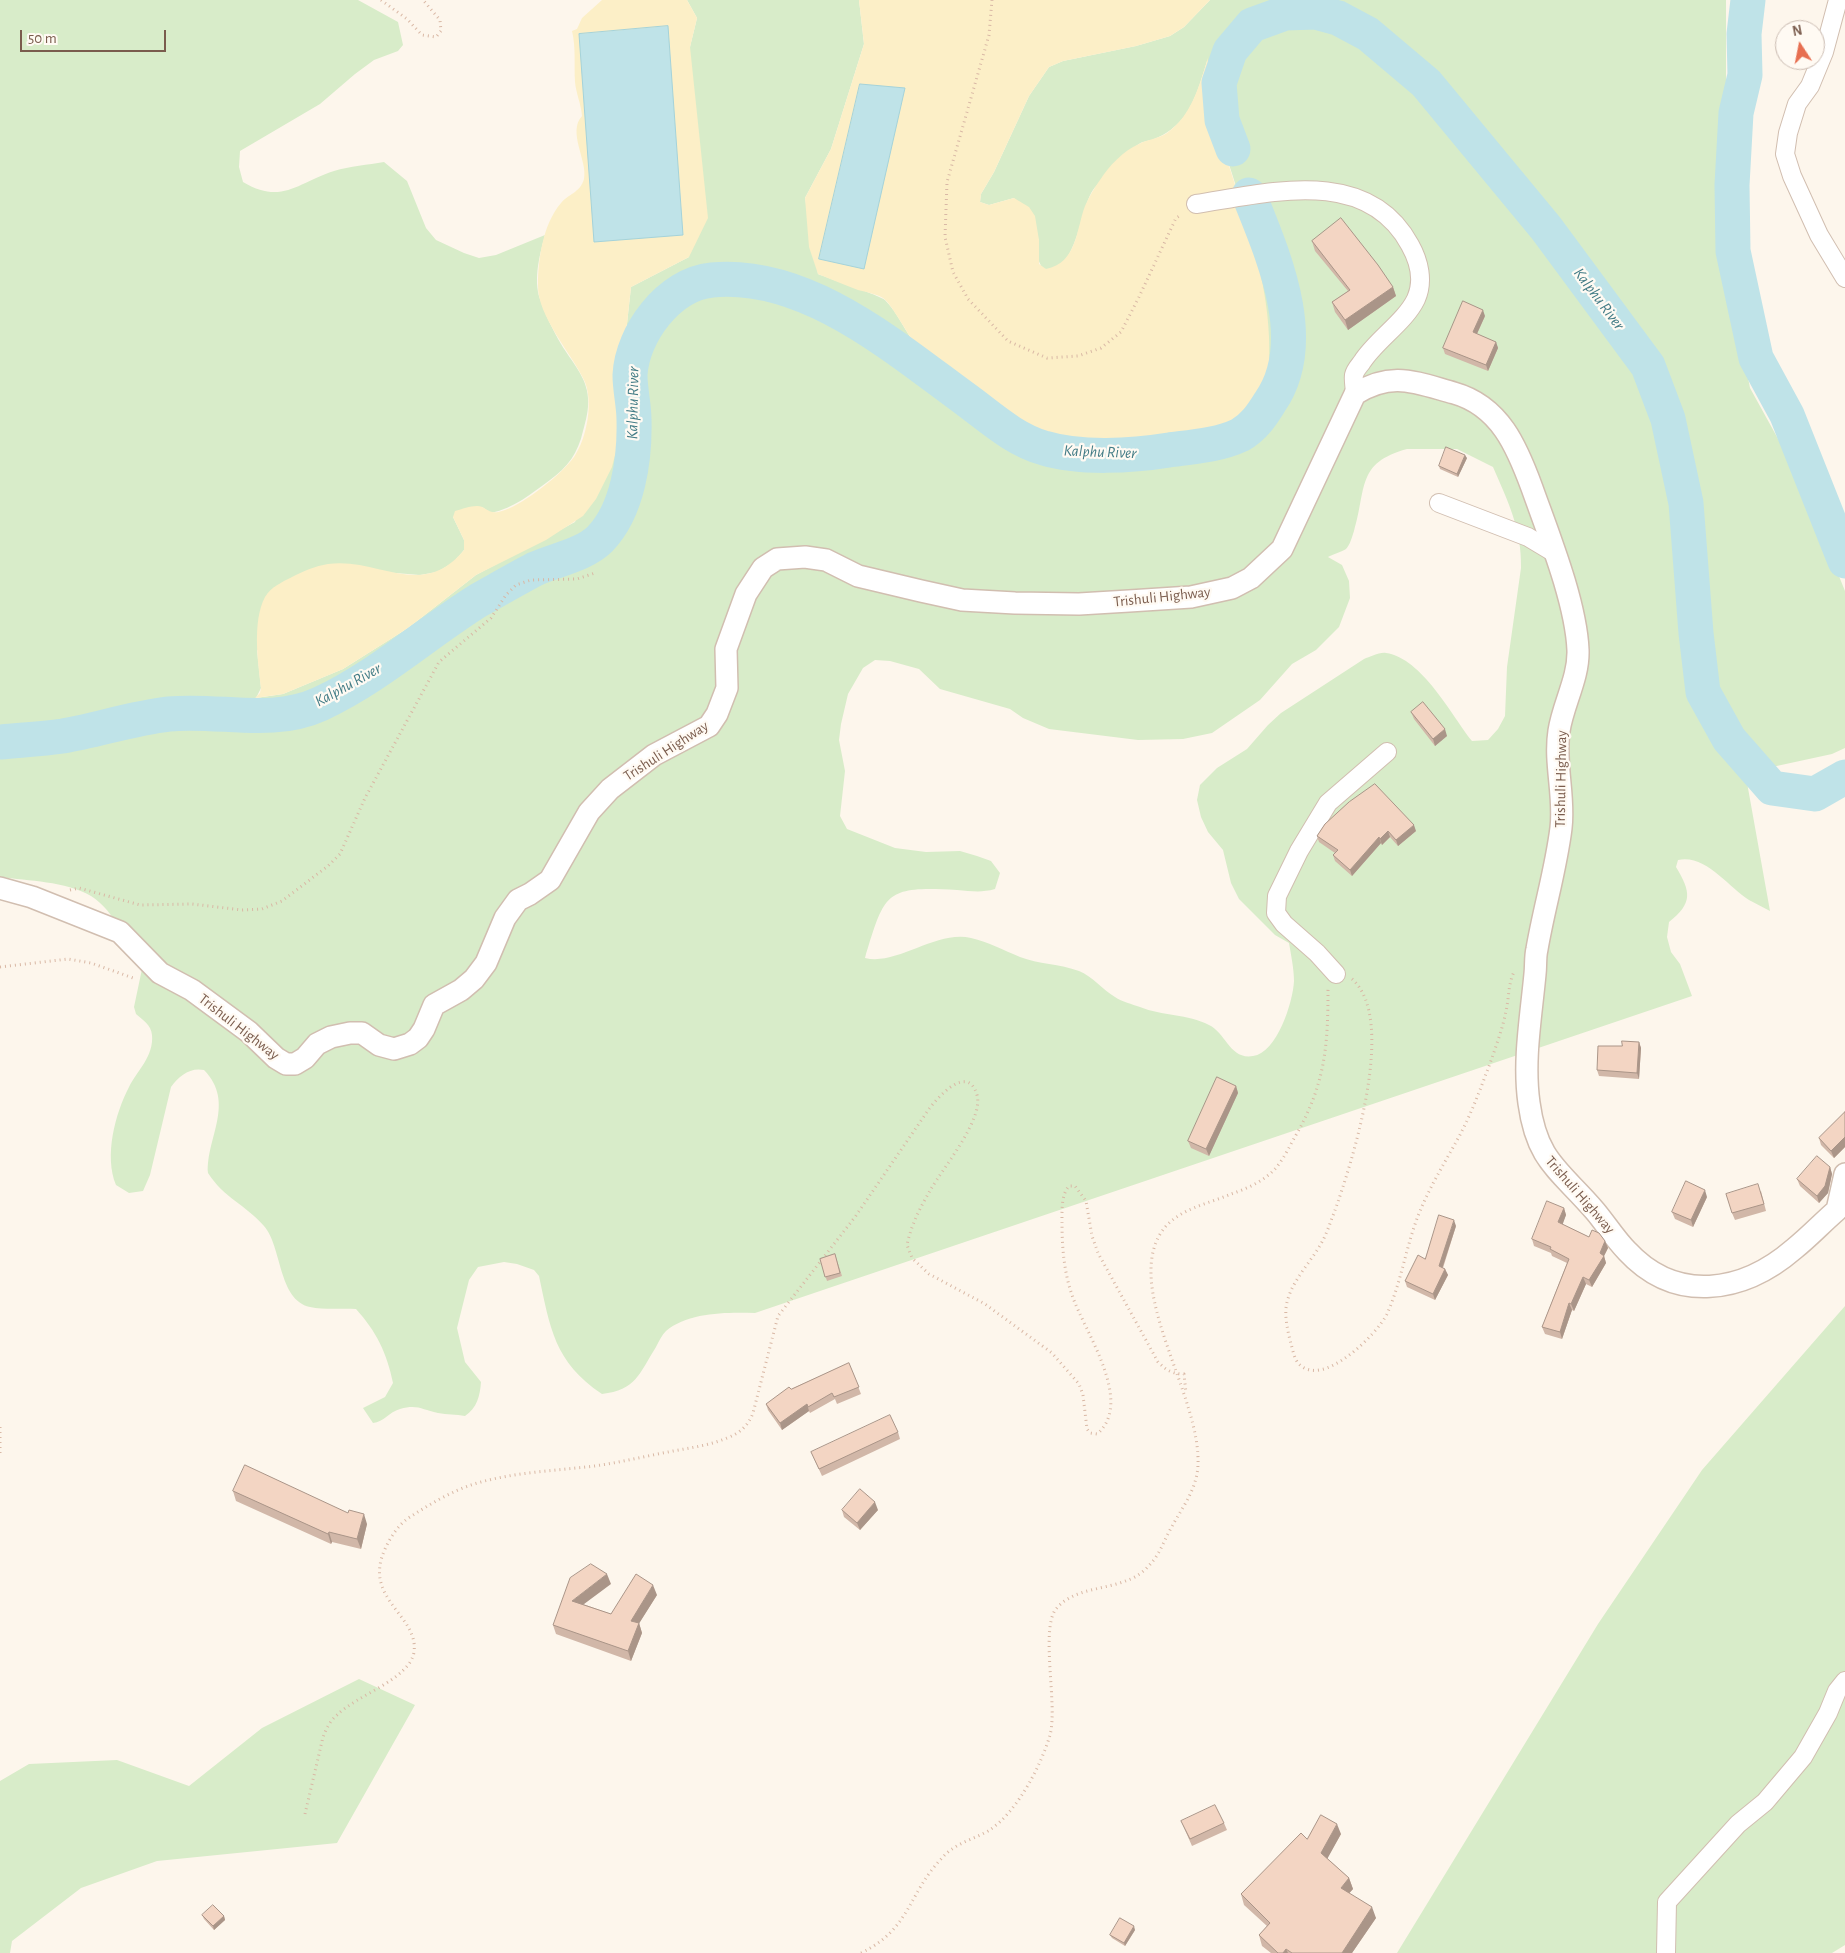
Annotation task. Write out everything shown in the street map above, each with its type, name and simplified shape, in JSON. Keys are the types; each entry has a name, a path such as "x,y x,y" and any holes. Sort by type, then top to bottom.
{"street":[{"path":"1838,0 1820,61 1810,86 1797,104 1788,133 1785,154 1792,176 1819,235 1845,278"},
{"path":"1196,204 1294,189 1338,192 1364,201 1388,216 1405,235 1417,257 1420,282 1416,298 1409,310 1369,351 1354,374 1355,394"},
{"name":"Trishuli Highway","path":"0,888 32,897 120,932 160,973 192,990 249,1032 276,1058 286,1064 295,1064 304,1058 317,1044 330,1037 350,1033 362,1033 379,1045 394,1049 410,1044 418,1038 424,1029 434,1005 461,990 474,979 486,963 505,918 518,900 550,880 588,812 610,789 654,755 709,726 717,714 728,688 726,649 746,594 763,568 776,559 805,557 826,560 858,576 962,600 1079,604 1191,597 1232,588 1251,578 1282,549 1355,394 1374,382 1398,380 1463,396 1484,409 1505,426 1525,468 1572,612 1578,652 1569,700 1559,730 1562,827 1536,952 1528,1041 1529,1101 1540,1148 1552,1165 1595,1210 1628,1252 1665,1281 1694,1287 1717,1288 1772,1266 1837,1210 1845,1174"},
{"path":"1438,504 1528,537 1553,552"},
{"path":"1336,974 1317,953 1284,924 1276,913 1277,896 1299,850 1328,803 1387,752"},
{"path":"1666,1953 1667,1902 1738,1824 1765,1802 1803,1757 1828,1713 1837,1691 1845,1681"}],"path":[{"path":"381,0 407,19 422,35 436,37 441,31 440,20 423,0"},
{"path":"992,0 989,35 947,182 945,237 953,272 968,299 1008,341 1046,358 1078,356 1101,348 1120,332 1140,297 1176,218 1196,204"},
{"path":"32,897 79,888 140,906 192,904 242,910 262,909 282,901 328,866 340,854 365,798 439,662 491,618 506,595 516,585 531,580 577,579 595,573"},
{"path":"861,1953 882,1941 901,1921 912,1905 923,1881 943,1856 956,1846 999,1824 1015,1805 1030,1779 1051,1732 1050,1637 1053,1614 1061,1604 1073,1597 1135,1577 1147,1568 1158,1555 1196,1481 1198,1448 1187,1401 1152,1289 1152,1262 1158,1241 1169,1224 1189,1210 1246,1188 1275,1169 1300,1127 1320,1081 1327,1042 1328,984 1336,974 1344,974 1354,979 1366,994 1370,1008 1372,1042 1363,1115 1338,1200 1327,1232 1293,1286 1288,1298 1286,1323 1294,1356 1298,1364 1305,1368 1316,1370 1329,1368 1347,1357 1370,1335 1387,1313 1418,1215 1463,1128 1491,1061 1506,1014 1512,975 1522,961 1536,952"},
{"path":"0,967 68,959 91,963 116,974 139,979"},
{"path":"305,1814 323,1737 328,1726 350,1704 400,1674 412,1661 414,1651 412,1636 387,1598 381,1580 382,1555 399,1526 429,1506 474,1484 545,1470 606,1464 706,1445 726,1438 745,1428 753,1413 778,1316 855,1218 929,1108 945,1090 955,1084 963,1082 972,1086 977,1095 977,1106 960,1145 930,1190 916,1219 907,1245 912,1258 929,1274 985,1304 1052,1352 1079,1384 1083,1395 1087,1428 1090,1433 1097,1434 1108,1420 1112,1399 1100,1361 1072,1295 1066,1273 1062,1236 1063,1200 1066,1189 1069,1186 1075,1186 1086,1201 1092,1236 1098,1253 1158,1362 1166,1370 1175,1374 1184,1374 1187,1401"},
{"path":"0,1427 0,1453"}],"green space":[{"path":"0,0 358,0 398,22 403,45 398,51 374,60 320,104 240,151 239,167 243,182 257,189 279,192 289,190 334,171 384,162 407,181 426,228 436,240 464,253 479,258 496,255 545,235 537,275 540,299 558,339 582,376 588,398 587,414 581,439 571,459 556,475 515,504 491,513 482,507 453,517 464,540 464,550 454,562 437,572 420,575 383,572 257,650 261,688 256,698 283,694 343,669 408,628 476,575 575,522 622,411 621,378 631,287 689,257 690,47 697,18 687,0 859,0 864,44 831,149 805,198 818,274 885,300 917,347 934,366 975,398 1020,422 1044,431 1094,444 1251,233 1216,124 1207,61 1195,97 1184,117 1166,133 1141,143 1122,158 1093,190 1088,199 1070,253 1062,263 1053,269 1042,268 1037,257 1039,240 1014,198 989,205 980,202 981,194 994,172 1029,96 1049,67 1063,61 1136,46 1170,36 1184,27 1210,0 1726,0 1726,263 1750,388 1798,475 1845,591 1845,748 1832,754 1772,767 1741,749 1770,911 1749,900 1716,873 1698,862 1688,859 1678,860 1676,867 1685,883 1687,897 1682,909 1669,922 1667,937 1671,952 1680,964 1692,996 755,1313 709,1314 685,1320 666,1331 640,1373 630,1384 613,1392 602,1394 573,1369 564,1356 551,1327 539,1276 534,1270 504,1262 478,1267 469,1280 457,1328 465,1362 481,1382 479,1397 475,1405 465,1416 441,1414 416,1407 396,1410 380,1421 373,1423 363,1408 385,1397 393,1383 384,1352 369,1326 356,1309 315,1308 300,1302 286,1284 270,1235 264,1226 221,1189 208,1173 219,1108 218,1095 213,1082 204,1070 199,1069 185,1073 171,1087 150,1175 143,1191 129,1193 116,1185 111,1161 111,1148 119,1110 132,1081 148,1056 152,1043 150,1028 136,1014 134,1007 142,969 114,919 100,902 91,896 58,884 0,877","holes":["1407,449 1457,449 1493,467 1517,528 1521,554 1521,568 1507,667 1505,716 1498,729 1488,740 1472,741 1424,676 1399,657 1380,653 1364,659 1281,713 1247,749 1217,768 1200,785 1197,800 1201,817 1208,832 1223,850 1231,883 1239,899 1275,935 1289,943 1294,981 1291,1001 1276,1036 1262,1053 1253,1056 1239,1054 1233,1050 1215,1029 1201,1021 1148,1010 1127,1003 1118,999 1079,971 1020,957 971,938 944,939 890,957 865,958 878,919 884,906 892,898 902,892 915,890 976,891 995,889 1000,873 991,861 960,851 926,852 895,848 847,829 840,816 845,771 839,740 848,694 863,668 875,660 890,661 919,669 940,689 1010,709 1023,718 1049,729 1138,740 1183,739 1212,733 1260,700 1292,664 1316,650 1339,627 1350,598 1349,581 1342,565 1328,557 1346,549 1350,543 1366,479 1371,470 1379,462"]},
{"path":"1845,1306 1845,1945 1832,1953 1397,1953 1598,1624 1702,1470"},
{"path":"359,1679 415,1705 337,1843 157,1861 81,1888 12,1941 10,1953 0,1953 0,1781 29,1764 117,1760 189,1786 262,1728"}],"sand":[{"path":"602,0 687,0 697,18 690,47 708,218 689,257 631,287 621,378 621,432 612,467 596,499 583,516 546,540 476,575 408,628 343,669 283,694 255,698 260,693 261,688 257,642 258,618 267,593 284,581 305,571 328,564 347,563 399,574 416,575 432,573 448,565 464,550 464,540 453,517 455,511 481,506 491,512 499,512 523,501 552,479 568,464 579,449 588,419 587,389 579,370 556,334 543,309 539,297 538,275 543,242 550,221 561,203 580,187 584,179 583,164 577,138 578,123 582,116 575,82 572,31 577,29 582,18"},
{"path":"859,0 1210,0 1184,27 1170,36 1136,46 1063,61 1049,67 1029,96 994,172 981,194 980,202 989,205 1014,198 1029,207 1035,216 1039,240 1039,264 1046,269 1056,266 1070,253 1085,206 1094,189 1112,164 1133,147 1164,135 1183,118 1194,99 1208,58 1211,102 1256,253 1265,295 1269,337 1268,377 1258,404 1249,414 1236,422 1220,428 1172,438 1133,443 1094,444 1054,435 989,408 952,383 918,348 883,298 818,274 809,247 805,198 831,149 864,44"}],"water":[{"path":"668,26 683,235 594,242 579,34"},
{"path":"860,84 905,88 864,269 819,259"}],"building":[{"path":"1341,218 1393,287 1345,320 1332,302 1350,290 1312,241"},
{"path":"1463,301 1483,310 1473,332 1496,342 1486,365 1443,348"},
{"path":"1446,447 1465,455 1457,474 1439,466"},
{"path":"1423,702 1445,729 1433,739 1411,712"},
{"path":"1375,784 1414,825 1396,840 1388,831 1380,839 1379,837 1350,870 1333,855 1338,850 1317,836 1325,824 1349,802"},
{"path":"1622,1041 1639,1042 1637,1073 1597,1070 1598,1046 1622,1046"},
{"path":"1217,1077 1236,1086 1206,1149 1188,1141"},
{"path":"1845,1112 1845,1137 1831,1151 1819,1138"},
{"path":"1817,1156 1830,1167 1825,1186 1817,1196 1797,1179"},
{"path":"1686,1181 1705,1190 1691,1220 1672,1212"},
{"path":"1758,1184 1764,1204 1732,1213 1726,1194"},
{"path":"1547,1201 1564,1208 1558,1222 1589,1237 1592,1230 1599,1233 1605,1241 1600,1253 1604,1256 1589,1280 1583,1277 1571,1304 1569,1303 1560,1332 1542,1327 1569,1259 1550,1249 1551,1247 1532,1239"},
{"path":"1439,1215 1454,1220 1439,1266 1445,1269 1433,1294 1405,1281 1418,1255 1425,1259"},
{"path":"835,1254 840,1273 825,1277 820,1259"},
{"path":"849,1363 859,1387 834,1397 832,1393 808,1407 807,1404 780,1423 766,1404 789,1387 791,1389"},
{"path":"890,1415 898,1432 819,1469 811,1452"},
{"path":"245,1465 348,1513 349,1510 364,1514 357,1539 329,1532 328,1534 233,1491"},
{"path":"860,1489 875,1502 857,1523 842,1510"},
{"path":"591,1564 607,1574 572,1601 611,1614 636,1574 653,1585 631,1621 639,1623 628,1651 553,1625 570,1578"},
{"path":"1215,1805 1224,1823 1190,1839 1181,1821"},
{"path":"1321,1815 1337,1824 1321,1853 1349,1878 1341,1888 1372,1907 1342,1953 1292,1953 1286,1949 1283,1953 1278,1953 1259,1935 1270,1923 1241,1894 1301,1833 1307,1839"},
{"path":"213,1905 224,1916 213,1926 202,1915"},
{"path":"1120,1918 1134,1926 1124,1943 1110,1935"}],"waterway":[{"name":"Kalphu River","path":"1748,0 1744,34 1745,75 1736,113 1732,185 1733,251 1756,358 1787,415 1845,561"},
{"name":"Kalphu River","path":"1233,149 1222,120 1219,83 1230,51 1252,25 1285,13 1316,12 1338,18 1368,34 1426,83 1546,228 1648,366 1668,419 1686,503 1696,633 1703,692 1729,739 1772,788 1815,794 1845,777"},
{"name":"Kalphu River","path":"0,742 63,736 142,718 169,714 207,713 265,716 302,711 320,704 362,681 479,600 535,569 578,553 593,545 610,527 617,514 628,483 634,435 630,375 632,359 638,343 645,328 668,301 681,291 696,284 712,280 747,280 782,288 816,300 848,317 911,358 1013,434 1044,448 1074,454 1123,455 1205,445 1240,435 1254,424 1270,402 1282,378 1288,353 1288,326 1284,298 1268,244 1249,195"}]}
